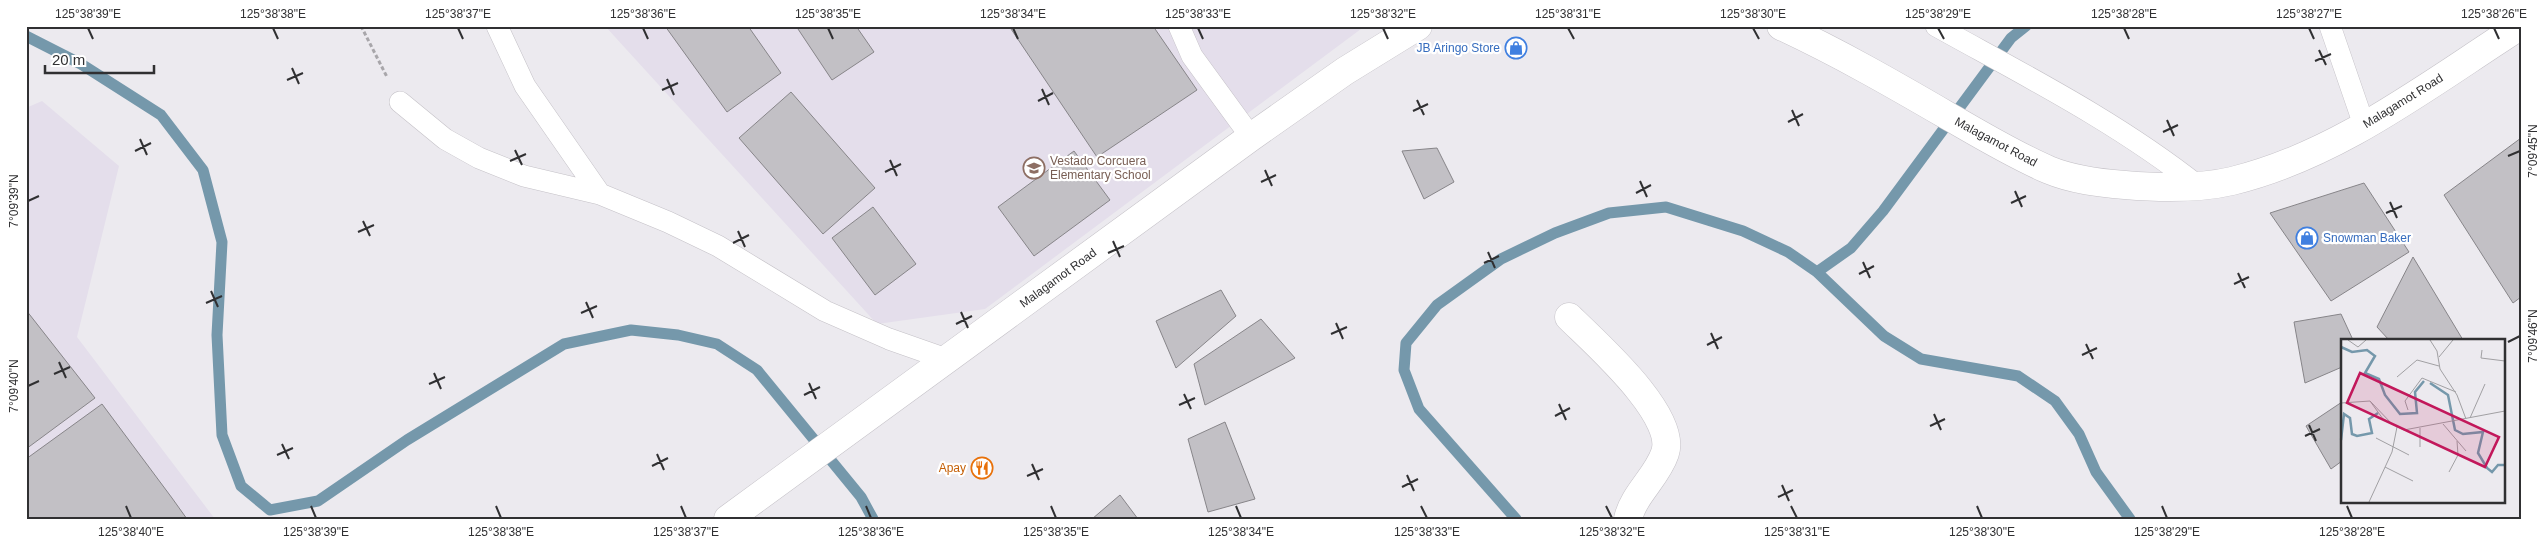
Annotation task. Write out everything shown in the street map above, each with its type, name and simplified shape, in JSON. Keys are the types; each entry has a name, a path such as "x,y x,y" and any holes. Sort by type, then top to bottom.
{"street":[{"name":"Malagamot Road","path":"728,519 1251,137 1345,71 1418,26"},
{"name":"Malagamot Road","path":"1782,26 1821,44 1886,80 2013,154 2051,171 2096,182 2142,187 2198,186 2231,181 2281,166 2326,147 2520,26"},
{"path":"1569,317 1631,378 1651,406 1666,436 1666,452 1652,478 1630,511 1628,519"}],"lane":[{"path":"497,26 525,86 600,194"},
{"path":"1179,26 1196,62 1251,137"},
{"path":"1936,26 2128,134 2198,186"},
{"path":"2330,26 2364,125"},
{"path":"400,102 444,139 480,158 524,176 600,194 718,246 825,311 854,325 946,359"}],"path":[{"path":"361,26 400,102"}],"shaded area":[{"name":"Vestado Corcuera Elementary School","path":"605,26 1365,26 985,309 877,324"},
{"path":"42,101 119,166 77,337 215,519 26,519 26,108"}],"building":[{"path":"665,26 748,26 781,73 727,112"},
{"path":"796,26 856,26 874,52 832,80"},
{"path":"1009,26 1153,26 1197,90 1097,157"},
{"path":"791,92 875,188 823,234 739,138"},
{"path":"2521,138 2521,297 2513,303 2444,195"},
{"path":"1437,148 1454,182 1424,199 1402,151"},
{"path":"1074,151 1110,200 1034,256 998,207"},
{"path":"2364,183 2409,252 2331,301 2270,213"},
{"path":"873,207 916,264 875,295 832,238"},
{"path":"2413,257 2462,339 2388,339 2377,327"},
{"path":"1221,290 1236,316 1176,368 1156,321"},
{"path":"26,310 95,398 26,449"},
{"path":"2341,314 2353,339 2341,339 2341,367 2305,383 2294,322"},
{"path":"1261,319 1295,358 1205,405 1194,364"},
{"path":"2341,403 2341,462 2331,469 2306,426"},
{"path":"102,404 187,519 26,519 26,459"},
{"path":"1225,422 1255,499 1208,512 1188,439"},
{"path":"1120,495 1138,519 1092,519"}],"waterway":[{"path":"1817,272 1851,248 1883,211 2011,38 2026,26"},
{"path":"26,36 81,64 161,115 203,170 222,242 217,335 222,435 241,486 270,510 318,501 407,440 564,344 631,330 678,335 717,344 757,370 861,497 873,519"},
{"path":"1516,519 1419,409 1404,370 1406,343 1437,305 1501,259 1555,233 1609,213 1666,207 1743,231 1788,252 1817,272 1884,336 1921,359 2018,376 2055,401 2079,434 2096,472 2130,519"}],"place":[{"name":"JB Aringo Store","path":"1516,48"},
{"name":"Vestado Corcuera Elementary School","path":"1034,168"},
{"name":"Snowman Baker","path":"2307,238"},
{"name":"Apay","path":"982,468"}]}
